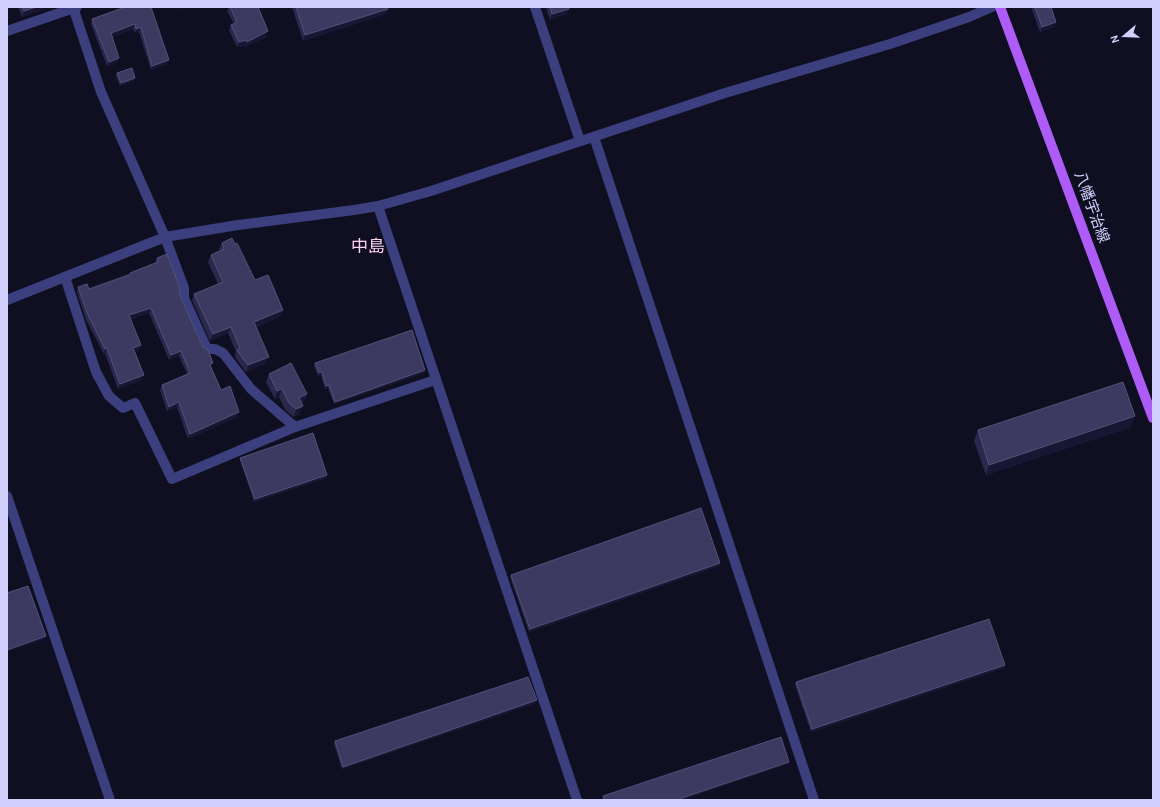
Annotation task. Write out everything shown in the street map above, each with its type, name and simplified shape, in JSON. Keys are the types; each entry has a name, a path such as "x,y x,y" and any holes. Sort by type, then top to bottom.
{"main road":[{"name":"八幡宇治線","path":"1000,7 1153,418"}],"street":[{"path":"7,31 74,7 102,92 165,237 184,288 184,298 207,349 215,349 223,353 251,389 295,427"},
{"path":"535,7 580,141"},
{"path":"7,300 165,237 238,225 378,206 431,191 725,92 890,44 969,17 992,7"},
{"path":"594,137 814,800"},
{"path":"378,206 435,380 577,800"},
{"path":"65,277 96,372 109,396 123,408 135,403 172,479 295,427 435,380"},
{"path":"7,496 110,800"}],"building":[{"path":"22,7 36,7 24,11"},
{"path":"125,7 151,7 169,60 152,66 141,27 136,29 135,24 111,33 119,58 109,62 92,19"},
{"path":"230,7 258,7 268,31 247,42 247,40 239,42 231,25 237,22"},
{"path":"296,7 387,7 388,9 305,35"},
{"path":"550,7 569,7 569,9 552,14"},
{"path":"1035,7 1051,7 1056,22 1042,27"},
{"path":"132,68 135,78 121,83 117,73"},
{"path":"232,238 235,244 237,243 255,280 268,275 283,310 254,322 269,357 248,365 237,350 240,348 231,327 213,334 194,294 223,282 211,255 224,249 222,243"},
{"path":"167,254 179,286 180,296 203,347 208,350 213,363 210,365 221,390 230,386 239,412 190,434 179,402 169,407 162,385 190,373 181,351 171,355 151,308 129,315 141,345 133,348 144,375 120,384 107,348 105,349 88,315 78,287 87,284 89,289 131,274 130,273 158,262 157,258"},
{"path":"412,330 425,370 335,402 329,385 326,386 322,372 319,373 315,363"},
{"path":"291,363 307,394 299,398 303,406 296,409 289,403 282,389 277,391 269,374"},
{"path":"1123,382 1135,416 989,465 978,430"},
{"path":"313,433 327,475 255,499 240,458"},
{"path":"701,508 720,563 530,629 511,575"},
{"path":"28,586 46,636 7,650 7,593"},
{"path":"989,619 1005,665 812,729 796,682"},
{"path":"528,677 537,700 343,767 335,741"},
{"path":"781,737 789,762 676,800 604,800 603,796"}],"district":[{"name":"中島","path":"368,246"}]}
